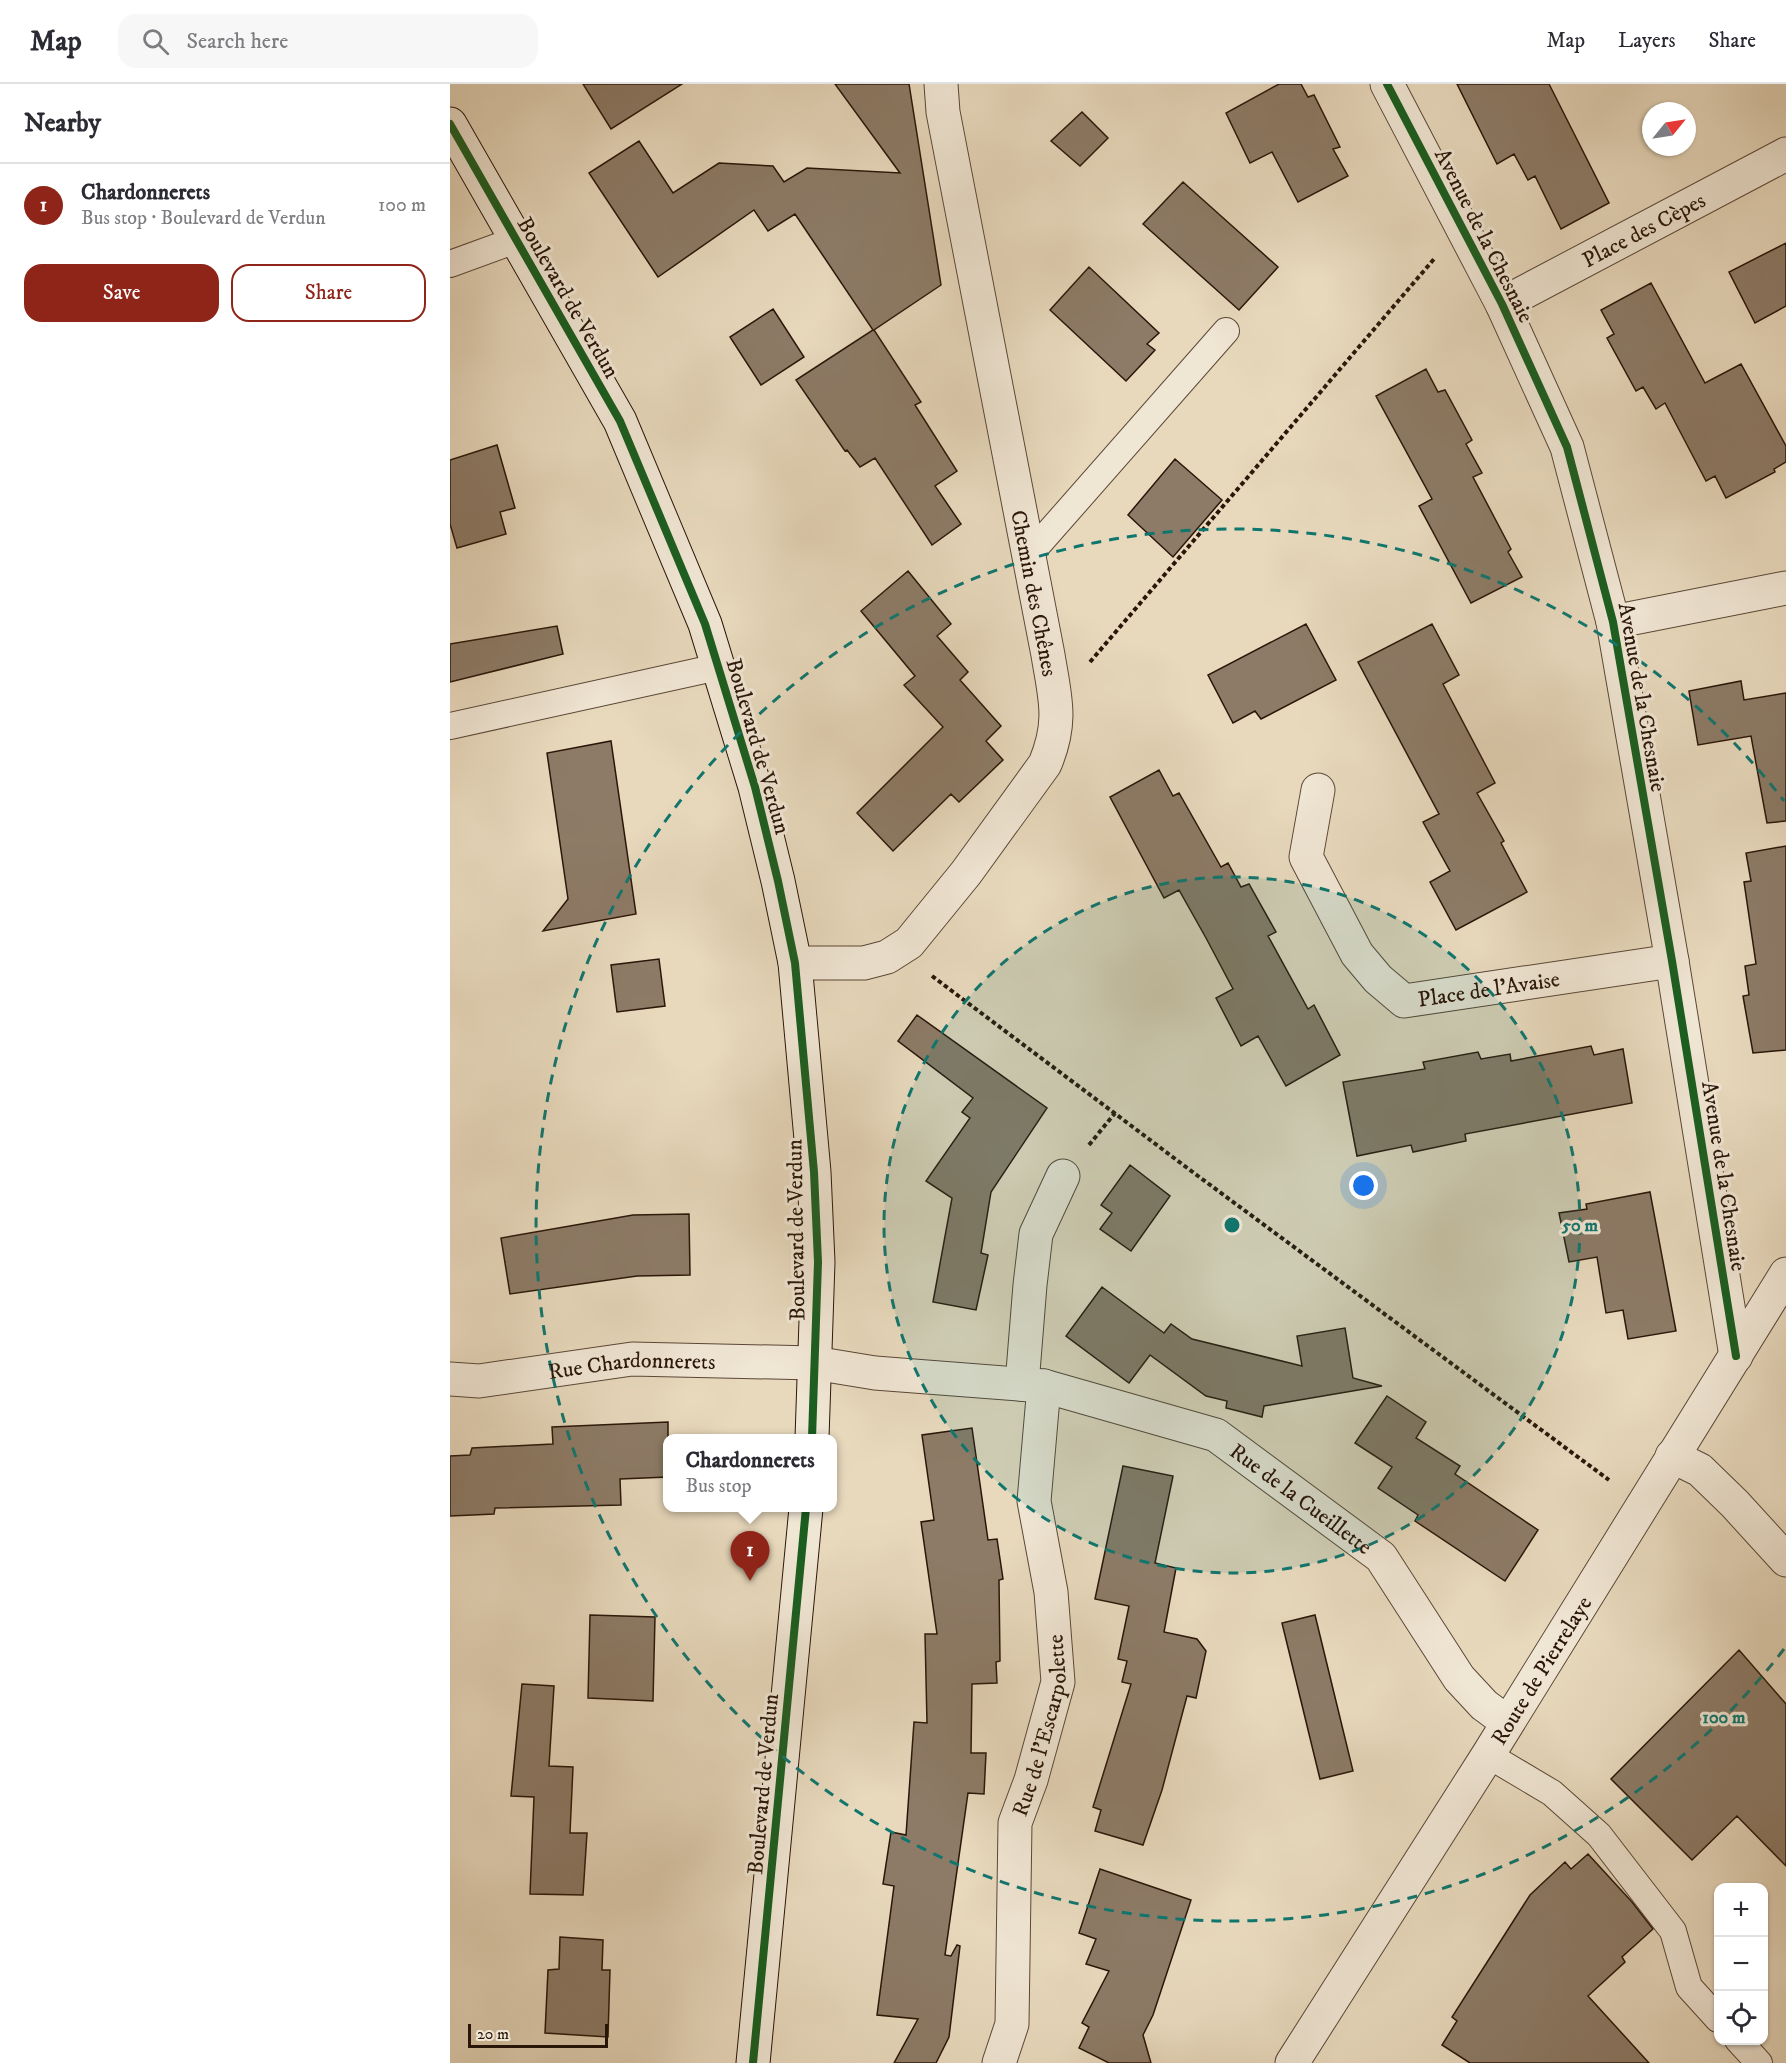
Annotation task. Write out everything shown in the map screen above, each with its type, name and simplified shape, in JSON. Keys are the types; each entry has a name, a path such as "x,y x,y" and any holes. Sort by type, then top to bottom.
{"street":[{"name":"Chemin des Chênes","path":"795,963 864,963 887,957 909,943 966,873 1046,764 1054,744 1056,704 943,112 941,84"},
{"name":"Avenue de la Chesnaie","path":"1387,84 1502,304 1567,447 1613,622 1672,961 1736,1356"},
{"name":"Boulevard de Verdun","path":"450,124 620,421 705,624 755,787 795,963 814,1172 818,1263 812,1434"},
{"name":"Place des Cèpes","path":"1502,304 1786,153"},
{"path":"1613,622 1786,588"},
{"name":"Place de l'Avaise","path":"1318,790 1306,857 1357,954 1378,979 1404,1001 1672,961"},
{"path":"1033,1385 1030,1285 1036,1234 1063,1176"},
{"name":"Route de Pierrelaye","path":"1292,2063 1488,1755 1786,1274"},
{"name":"Rue Chardonnerets","path":"450,1380 479,1381 632,1359 814,1363"},
{"name":"Rue de la Cueillette","path":"814,1363 875,1373 1033,1385 1216,1435 1381,1557 1459,1678 1484,1705 1507,1722"},
{"name":"Rue de l'Escarpolette","path":"999,2063 1012,2024 1015,1824 1032,1780 1058,1682 1051,1592 1034,1501 1033,1385"},
{"path":"1672,1456 1700,1470 1786,1560"},
{"name":"Boulevard de Verdun","path":"753,2063 806,1512"}],"lane":[{"path":"450,264 516,240"},
{"path":"1029,555 1226,332"},
{"path":"450,726 718,667"},
{"path":"1488,1755 1552,1793 1599,1835 1673,1931 1689,1987 1714,2014"},
{"path":"1743,2045 1759,2063"}],"path":[{"path":"1056,704 1461,227"},
{"path":"898,950 1207,1183 1642,1505"}],"building":[{"path":"583,84 682,84 611,129"},
{"path":"835,84 909,84 941,285 874,330 921,402 915,405 957,471 935,486 961,524 932,545 875,458 860,467 847,450 845,451 796,380 873,330 795,214 768,231 754,210 658,277 589,173 639,141 673,193 719,163 773,166 784,182 807,168 900,173"},
{"path":"1279,84 1301,84 1308,97 1314,95 1340,147 1333,149 1348,176 1298,202 1272,152 1250,163 1226,113"},
{"path":"1457,84 1549,84 1609,203 1561,229 1535,176 1528,180 1514,154 1497,164"},
{"path":"1082,112 1108,138 1080,166 1051,141"},
{"path":"1183,182 1278,267 1239,310 1143,224"},
{"path":"1786,243 1786,306 1755,323 1729,272"},
{"path":"1089,267 1159,333 1147,344 1155,350 1126,381 1050,310"},
{"path":"1651,283 1705,383 1741,364 1786,446 1786,462 1774,469 1775,472 1726,498 1715,476 1706,481 1665,403 1656,409 1643,387 1636,391 1607,338 1614,334 1601,310"},
{"path":"773,309 804,357 761,385 730,337"},
{"path":"1426,369 1438,392 1445,390 1472,440 1466,444 1482,473 1473,477 1511,549 1508,552 1522,577 1471,603 1419,506 1432,499 1376,396"},
{"path":"497,445 515,508 500,512 506,534 457,548 450,524 450,460"},
{"path":"1175,459 1222,500 1173,557 1128,515"},
{"path":"908,571 951,624 937,636 968,672 960,680 1001,726 986,741 1003,760 959,802 951,794 893,851 857,813 943,727 904,685 915,676 861,611"},
{"path":"1306,624 1336,680 1261,719 1255,711 1233,723 1208,675"},
{"path":"1432,624 1459,675 1443,684 1495,783 1477,793 1504,841 1501,843 1527,892 1456,930 1430,882 1450,871 1423,822 1439,814 1358,662"},
{"path":"557,626 563,654 450,682 450,644"},
{"path":"1741,681 1744,700 1786,693 1786,821 1767,823 1751,736 1698,745 1689,691"},
{"path":"611,741 636,914 543,931 568,899 547,753"},
{"path":"1159,770 1173,796 1179,793 1221,867 1228,863 1241,887 1249,884 1276,932 1268,936 1308,1009 1314,1005 1340,1055 1286,1086 1258,1036 1241,1046 1216,998 1233,989 1179,890 1164,898 1110,797"},
{"path":"1786,846 1786,1050 1753,1053 1743,996 1749,995 1745,966 1756,964 1744,882 1751,881 1746,853"},
{"path":"659,959 665,1006 617,1012 611,965"},
{"path":"917,1015 1047,1108 991,1192 981,1253 988,1255 976,1310 933,1302 952,1198 926,1181 970,1118 962,1112 973,1098 898,1041"},
{"path":"1591,1046 1594,1055 1623,1049 1632,1103 1465,1134 1466,1141 1413,1152 1411,1145 1357,1156 1343,1082 1425,1069 1423,1062 1478,1052 1481,1059 1510,1054 1511,1061"},
{"path":"1130,1165 1170,1196 1131,1251 1100,1229 1112,1213 1101,1205"},
{"path":"1650,1192 1676,1331 1628,1339 1623,1310 1606,1313 1597,1257 1569,1262 1559,1213 1587,1209 1586,1204"},
{"path":"689,1214 690,1275 637,1276 510,1294 501,1238 633,1215"},
{"path":"1102,1287 1164,1333 1171,1324 1192,1339 1302,1366 1297,1336 1345,1328 1353,1378 1382,1386 1264,1406 1262,1417 1226,1408 1227,1401 1206,1396 1150,1355 1129,1383 1066,1336"},
{"path":"1387,1396 1426,1422 1416,1438 1460,1466 1455,1474 1538,1530 1505,1581 1415,1521 1418,1515 1378,1488 1392,1467 1355,1443"},
{"path":"668,1422 668,1434 663,1434 663,1477 620,1479 621,1505 495,1508 494,1514 450,1516 450,1456 470,1455 472,1448 553,1444 552,1427"},
{"path":"972,1428 988,1540 997,1539 1003,1579 999,1580 1000,1661 996,1662 997,1683 972,1684 971,1753 986,1753 984,1794 968,1793 945,1955 951,1956 957,1945 960,1946 949,2037 936,2063 894,2063 918,2019 877,2015 894,1886 883,1884 891,1832 906,1835 914,1722 927,1723 925,1634 937,1634 921,1522 934,1520 922,1435"},
{"path":"1123,1466 1173,1476 1155,1563 1176,1568 1164,1632 1197,1639 1206,1651 1196,1698 1187,1696 1162,1790 1143,1845 1095,1831 1101,1810 1093,1807 1131,1684 1122,1682 1127,1661 1118,1659 1129,1606 1095,1599"},
{"path":"590,1615 655,1617 653,1701 588,1698"},
{"path":"1315,1615 1353,1771 1320,1779 1282,1623"},
{"path":"1739,1650 1786,1704 1786,1866 1737,1816 1692,1860 1611,1779"},
{"path":"522,1684 554,1686 549,1766 573,1767 570,1833 587,1833 583,1895 530,1894 534,1797 511,1796"},
{"path":"1588,1854 1632,1902 1653,1929 1622,1957 1625,1962 1588,1996 1649,2063 1470,2063 1442,2045 1457,2021 1452,2017 1530,1895 1565,1862 1571,1869"},
{"path":"1100,1869 1191,1900 1153,2015 1143,2035 1151,2063 1109,2063 1079,2048 1089,2027 1082,2023 1109,1971 1086,1964 1096,1939 1079,1933"},
{"path":"560,1937 603,1940 602,1970 610,1970 608,2037 545,2033 548,1970 559,1969"}],"cycle path":[{"path":"1387,84 1502,304 1567,447 1613,622 1672,961 1736,1356"},
{"path":"450,124 620,421 705,624 755,787 795,963 814,1172 818,1262 812,1434"},
{"path":"753,2063 806,1512"}],"place":[{"name":"Chardonnerets","path":"750,1581"}]}
